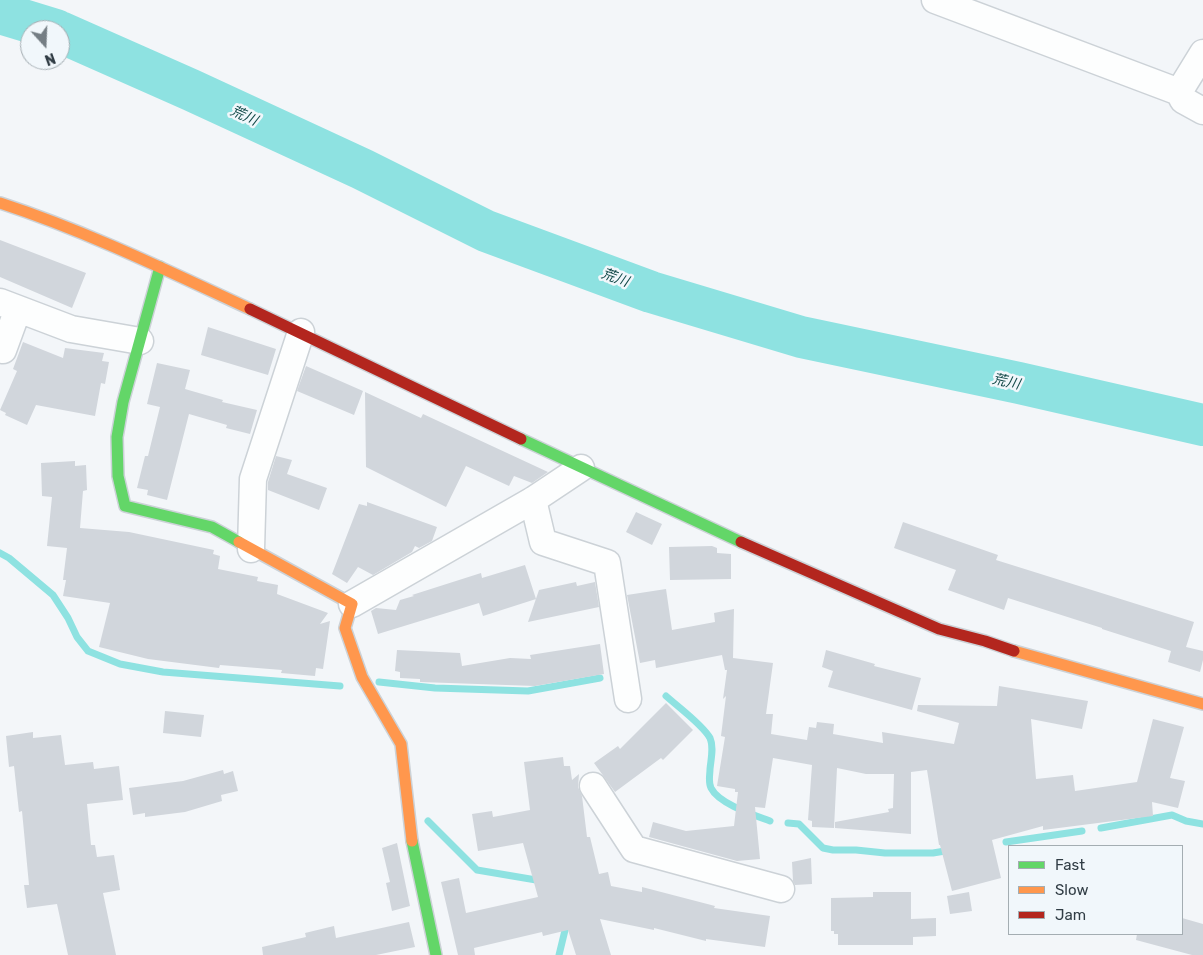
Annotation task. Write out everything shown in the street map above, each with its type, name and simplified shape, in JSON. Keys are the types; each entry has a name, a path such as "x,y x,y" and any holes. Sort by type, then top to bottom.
{"street":[{"path":"935,0 1179,92 1183,100 1203,111"},
{"path":"1179,92 1203,53"},
{"path":"0,203 37,215 160,267 301,332 581,468 784,562 939,629 1203,704"},
{"path":"160,267 123,402 117,437 118,476 125,506 212,527 352,604"},
{"path":"3,350 9,305 71,329 140,341"},
{"path":"251,549 253,479 301,332"},
{"path":"436,955 410,830 401,744 362,676 344,628 352,604 533,500 581,468"},
{"path":"533,500 543,542 607,563 628,699"},
{"path":"593,786 634,849 781,889"}],"building":[{"path":"0,240 86,273 72,308 0,277"},
{"path":"208,327 276,349 268,375 201,355"},
{"path":"23,342 63,358 65,348 104,353 102,361 109,362 105,384 101,383 95,416 36,405 27,425 5,415 6,413 0,410 17,371 13,369"},
{"path":"157,363 190,370 185,389 223,400 222,402 257,410 250,434 226,428 227,425 189,414 167,500 147,495 148,490 137,488 145,456 148,456 160,407 147,404"},
{"path":"306,366 363,391 354,415 297,391"},
{"path":"365,392 421,418 423,414 548,472 532,483 514,476 509,486 466,466 446,507 366,467"},
{"path":"276,456 292,460 287,474 327,488 319,510 268,490 268,482"},
{"path":"75,461 75,466 86,465 87,490 83,491 80,528 129,532 214,550 213,554 220,556 218,569 258,577 257,581 278,585 277,594 328,613 320,624 330,621 323,669 316,668 315,676 281,673 282,670 220,665 219,668 148,659 99,647 110,603 63,596 66,580 63,580 67,548 47,546 52,497 42,496 41,463"},
{"path":"367,502 437,527 432,541 419,548 415,546 412,552 373,575 358,567 347,583 332,574 359,504 367,506"},
{"path":"636,512 662,524 652,545 626,532"},
{"path":"903,522 998,555 996,560 1194,622 1186,647 1203,651 1200,672 1168,662 1171,651 1102,628 1008,598 1004,610 948,590 956,570 894,548"},
{"path":"712,546 717,548 717,553 731,554 731,579 670,580 669,547"},
{"path":"525,565 536,599 483,616 479,603 378,634 371,611 376,608 396,610 400,600 414,596 412,595 481,573 482,578"},
{"path":"576,582 577,586 595,582 599,607 528,622 539,590"},
{"path":"666,589 672,630 715,622 714,613 734,609 733,658 773,663 766,714 773,714 771,734 807,740 809,727 816,728 817,722 834,724 833,734 883,743 882,732 954,744 959,723 917,711 918,705 997,706 999,686 1088,701 1082,729 1031,719 1036,779 1073,775 1075,791 1137,782 1153,719 1184,727 1170,778 1185,781 1178,808 1152,802 1153,816 1043,830 1043,826 992,840 1001,878 952,891 939,845 927,770 911,772 911,834 835,828 835,822 889,812 888,809 893,808 894,774 866,774 837,768 834,828 812,827 812,821 808,820 812,765 773,758 765,808 755,807 760,859 737,861 649,837 653,822 686,831 734,826 738,792 735,792 735,789 717,786 725,737 721,736 727,670 725,670 722,655 656,668 655,660 640,663 627,595"},
{"path":"600,644 604,674 535,686 420,682 420,679 400,678 400,672 395,671 397,650 460,653 462,666 510,658 531,659 530,655"},
{"path":"826,650 875,664 874,666 921,678 912,710 828,687 833,671 822,667"},
{"path":"666,703 693,730 663,760 661,758 615,792 594,763 618,746 620,749"},
{"path":"165,711 204,715 201,737 163,733"},
{"path":"33,732 33,738 61,735 65,765 93,762 94,769 119,766 123,800 87,804 91,845 95,845 97,857 114,855 120,890 103,893 116,955 68,955 57,904 27,908 24,885 29,885 22,811 19,812 14,766 9,767 6,736"},
{"path":"563,757 564,766 570,766 572,780 579,774 578,787 582,796 587,837 590,837 599,874 608,872 611,886 642,892 642,887 715,906 714,908 770,916 765,947 706,939 706,941 654,928 654,930 600,919 611,955 576,955 568,930 543,936 542,932 474,948 475,955 458,955 441,882 459,878 466,913 538,897 523,843 478,851 472,814 492,811 493,817 530,810 524,762"},
{"path":"223,770 224,774 233,771 238,791 221,795 222,801 185,812 145,817 145,813 133,815 129,788 183,781"},
{"path":"397,843 410,906 392,911 386,883 390,882 382,848"},
{"path":"811,858 812,884 795,885 792,862"},
{"path":"873,892 911,892 911,919 936,918 936,936 913,937 913,945 838,945 838,934 834,934 834,931 831,931 831,898 873,897"},
{"path":"969,892 972,911 950,914 947,896"},
{"path":"1183,918 1203,924 1203,955 1192,955 1136,940 1137,935 1183,935"},
{"path":"409,922 415,947 376,955 263,955 262,947 306,937 305,933 334,926 336,938"}],"waterway":[{"name":"荒川","path":"0,13 23,20"},
{"name":"荒川","path":"70,36 362,169 486,231 651,292 801,337 1019,383 1203,425"},
{"path":"0,553 9,558 53,595 68,618 77,637 88,651 120,664 163,672 340,686"},
{"path":"379,682 435,688 528,691 600,678"},
{"path":"666,696 696,722 710,738 712,749 710,783 715,794 729,804 770,821"},
{"path":"1101,828 1172,815 1186,821 1203,824"},
{"path":"428,821 477,870 542,881"},
{"path":"788,823 799,824 823,848 833,850 885,853 933,853 951,850"},
{"path":"1006,842 1082,831"},
{"path":"559,955 567,922"}],"traffic: fast":[{"path":"160,267 123,402 117,437 118,476 125,506 212,527 239,542"},
{"path":"521,439 741,542"},
{"path":"412,841 436,955"}],"traffic: slow":[{"path":"0,203 95,239 250,309"},
{"path":"239,542 352,604 345,628 362,677 401,744 412,841"},
{"path":"1014,651 1203,704"}],"traffic: jam":[{"path":"250,309 521,439"},
{"path":"741,542 939,629 1014,651"}]}
